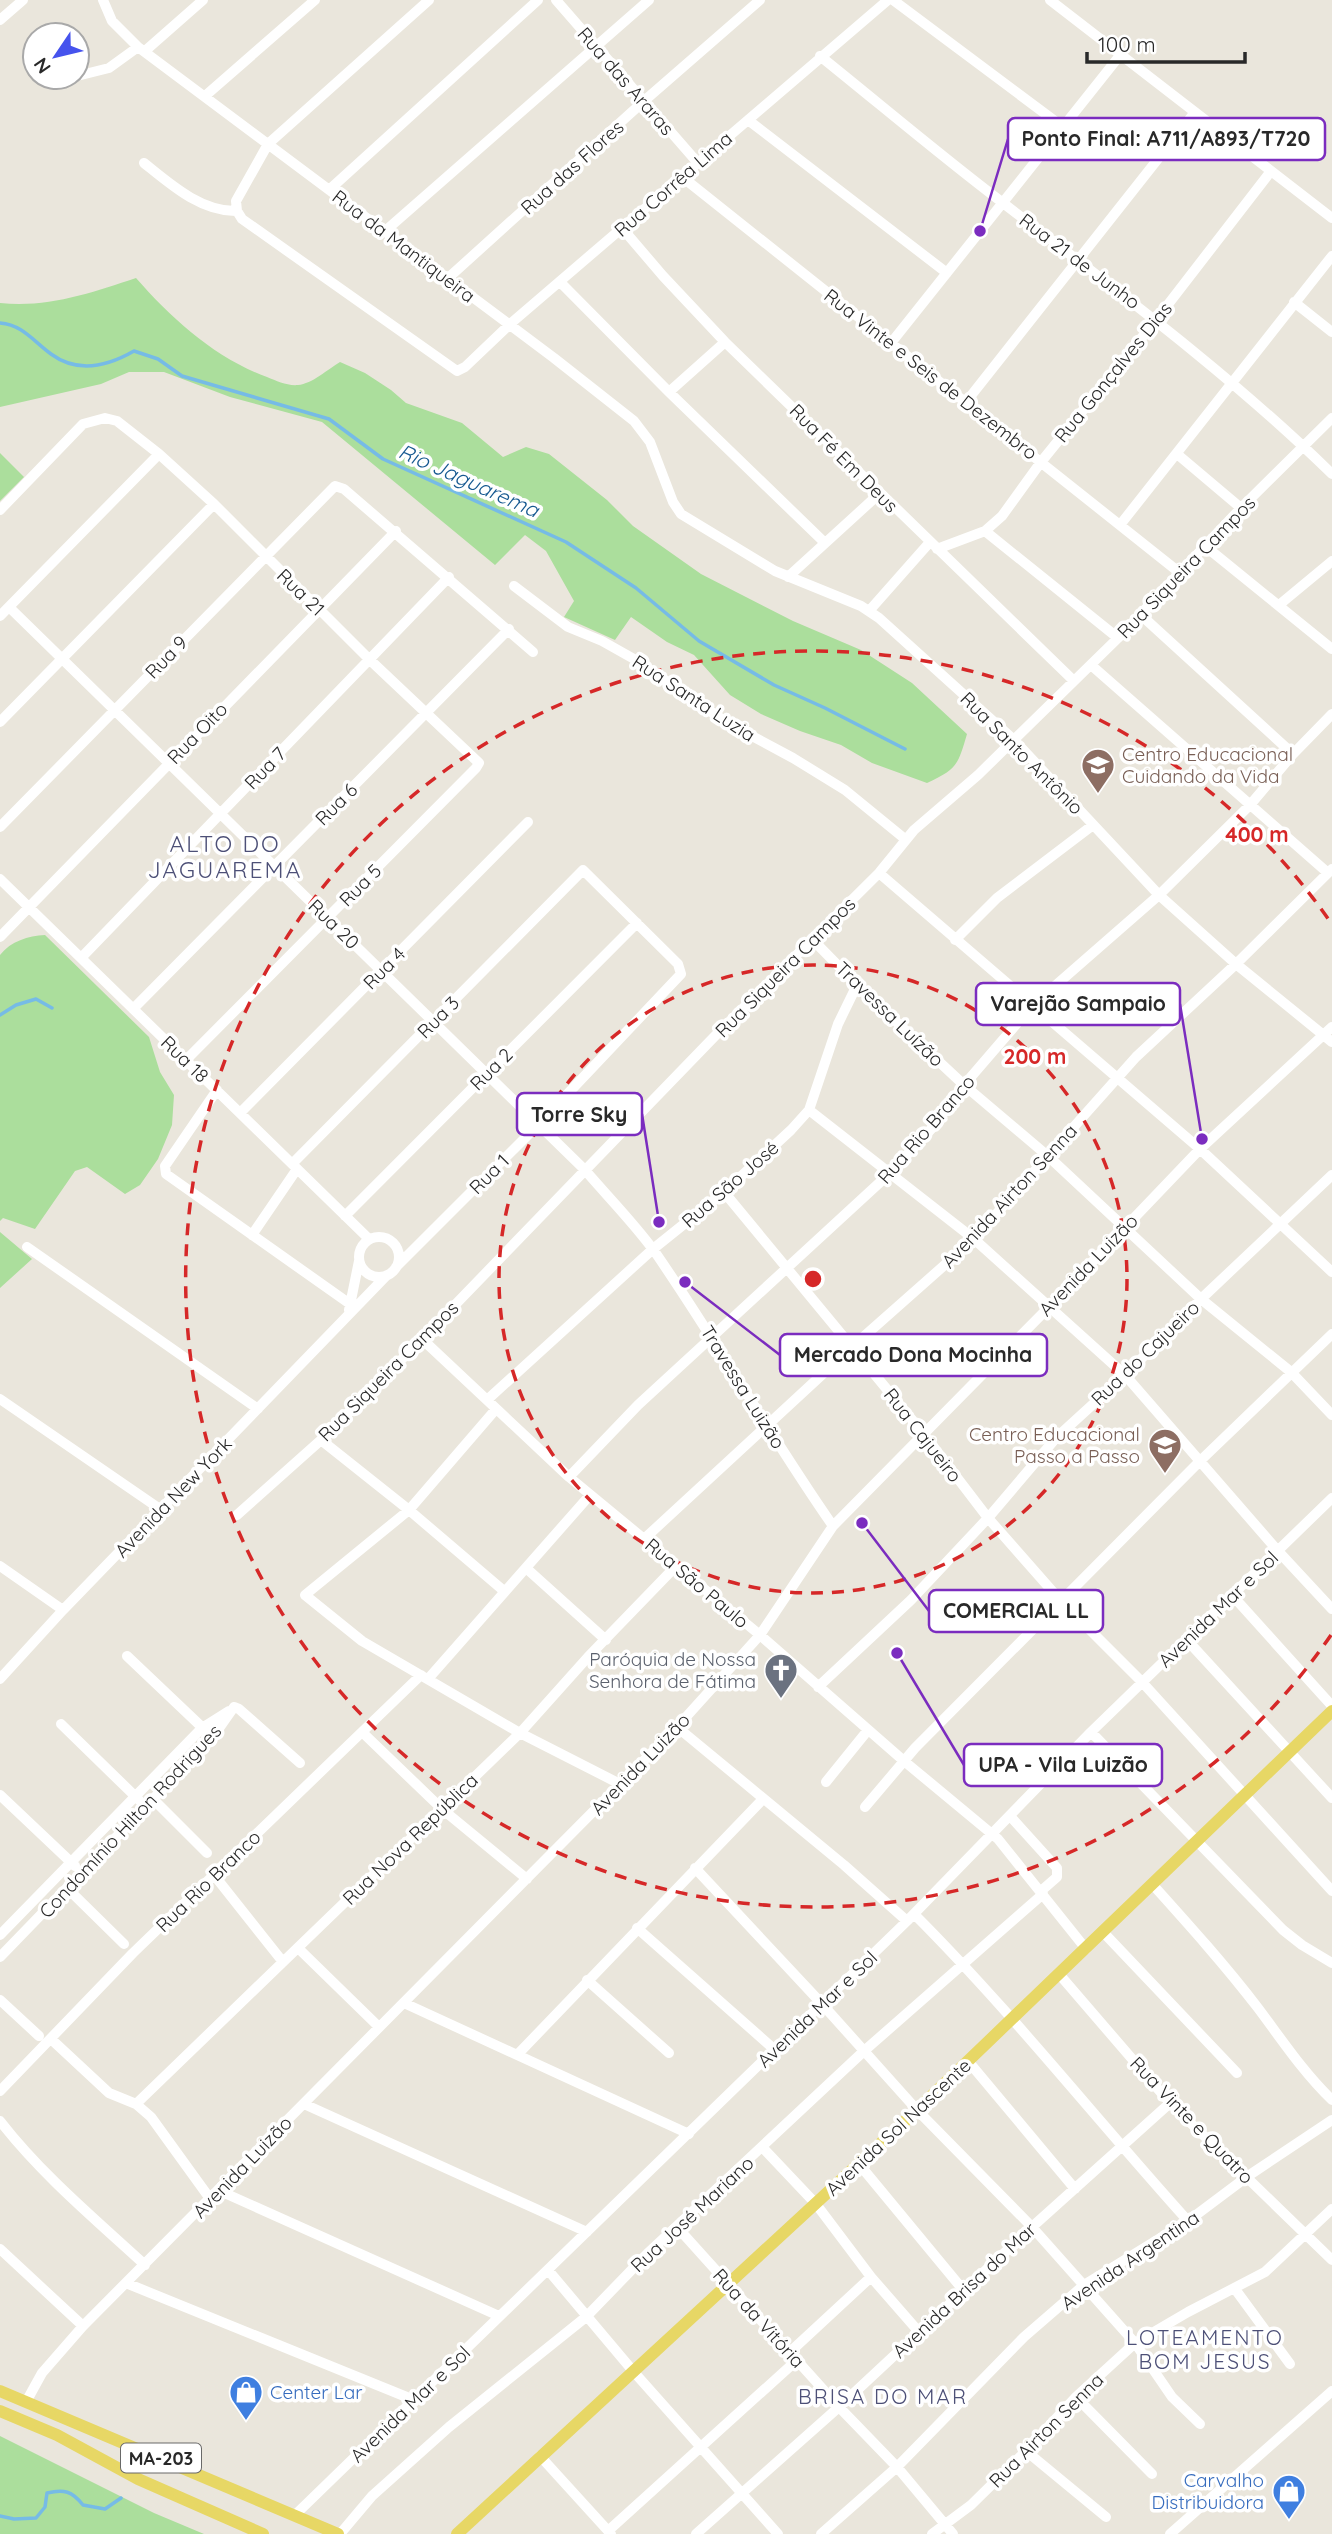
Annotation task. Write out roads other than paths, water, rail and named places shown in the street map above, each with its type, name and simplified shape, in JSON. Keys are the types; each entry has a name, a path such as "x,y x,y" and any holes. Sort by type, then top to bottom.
{"main road":[{"name":"Avenida Sol Nascente","path":"457,2534 968,2062 1332,1708"},
{"name":"MA-203","path":"0,2391 339,2534"},
{"name":"MA-203","path":"0,2411 57,2435 138,2479 263,2534"}],"street":[{"path":"0,20 23,0"},
{"name":"Rua da Mantiqueira","path":"103,0 112,22 141,49 510,324 634,421 657,455 679,512"},
{"path":"91,72 109,68 141,49 203,0"},
{"path":"205,96 315,0"},
{"path":"144,163 206,206 237,211 236,201 268,144 429,0"},
{"path":"329,190 538,0"},
{"name":"Rua das Araras","path":"556,0 697,162"},
{"path":"384,232 649,0"},
{"name":"Rua das Flores","path":"447,279 760,0"},
{"path":"890,0 1063,127"},
{"name":"Rua Corrêa Lima","path":"237,211 242,219 452,369 460,370 697,162 890,0"},
{"path":"1050,0 1332,218"},
{"path":"891,343 1121,54"},
{"name":"Rua 21 de Junho","path":"820,57 1003,203 1156,320 1305,447 1332,474"},
{"path":"966,402 1195,112"},
{"path":"748,120 947,273"},
{"name":"Rua Gonçalves Dias","path":"869,611 933,545 985,531 1002,516 1041,462 1156,320 1271,171"},
{"name":"Rua Vinte e Seis de Dezembro","path":"681,176 1180,572"},
{"name":"Rua Fé Em Deus","path":"622,228 725,342 1074,681"},
{"path":"1120,525 1332,256"},
{"path":"561,282 669,392 824,542"},
{"path":"1294,302 1332,332"},
{"path":"669,392 725,342"},
{"name":"Rua 21","path":"0,510 83,424 105,418 117,421 159,454 214,504 370,660 477,760 479,763 476,768"},
{"name":"Rua Siqueira Campos","path":"237,1515 321,1440 422,1339 715,1036 879,873 905,839 1014,740 1142,616 1241,508 1332,418"},
{"path":"0,616 159,454"},
{"path":"1177,454 1241,508"},
{"name":"Rua 9","path":"0,827 331,488 335,486 344,489 396,531"},
{"path":"788,577 879,494"},
{"path":"0,722 214,504"},
{"name":"Rua Santo Antônio","path":"679,512 728,544 788,577 869,611 891,628 1014,740 1159,895 1236,964 1330,1034"},
{"path":"396,531 533,652"},
{"name":"Rua Oito","path":"0,937 396,531"},
{"path":"985,531 1118,638"},
{"path":"1205,546 1332,649"},
{"path":"1279,605 1332,561"},
{"name":"Rua 7","path":"81,958 449,578"},
{"name":"Rua Santa Luzia","path":"514,586 568,627 602,641 634,659 726,722 845,790 905,839"},
{"name":"Rua 20","path":"9,607 539,1124"},
{"path":"1142,616 1293,754"},
{"name":"Rua 6","path":"133,1010 509,629"},
{"path":"1091,665 1250,805 1330,871"},
{"name":"Rua Rio Branco","path":"569,1477 638,1405 889,1174 934,1126 964,1085 1032,1006 1159,895 1250,805 1332,713"},
{"name":"Rua 5","path":"186,1060 476,768"},
{"name":"Rua 4","path":"240,1114 528,822"},
{"path":"955,940 997,898 1093,825"},
{"name":"Rua 3","path":"252,1235 295,1166 433,1021 583,870 637,923"},
{"name":"Avenida Airton Senna","path":"645,1539 852,1347 974,1240 1136,1057 1330,871"},
{"path":"879,873 1200,1149 1332,1272"},
{"name":"Rua 18","path":"0,879 369,1239"},
{"name":"Rua 1","path":"392,1271 539,1124 677,979 681,970 678,964 637,923"},
{"name":"Rua 2","path":"345,1216 637,923"},
{"name":"Travessa Luízão","path":"813,940 964,1085 1049,1157 1201,1299 1291,1372 1332,1415"},
{"name":"Rua São José","path":"487,1400 653,1249 724,1192 775,1146 809,1110 838,1024 857,985"},
{"name":"Avenida Luizão","path":"26,2402 42,2373 83,2326 216,2195 677,1727 760,1635 833,1526 1200,1149 1330,1034"},
{"path":"216,1090 164,1170 166,1174 350,1304"},
{"path":"809,1110 974,1240 1125,1375 1332,1609"},
{"name":"Travessa Luizão","path":"539,1124 586,1170 653,1249 801,1481 833,1526"},
{"name":"Rua do Cajueiro","path":"818,1687 911,1600 988,1518 1056,1438 1332,1175"},
{"name":"Rua Cajueiro","path":"724,1192 923,1433 988,1518 1061,1601 1142,1682 1332,1891"},
{"path":"348,1316 361,1248 369,1239 380,1237 404,1252 416,1248"},
{"path":"359,1261 370,1275 382,1277 392,1271 399,1256 395,1245"},
{"path":"27,1247 258,1409"},
{"name":"Avenida New York","path":"0,1679 160,1509 392,1271"},
{"path":"865,1807 904,1761 1061,1601 1200,1461 1332,1334"},
{"name":"Rua São Paulo","path":"422,1339 569,1477 760,1635 867,1730 992,1834 1086,1949"},
{"path":"0,1399 160,1509"},
{"path":"496,1409 410,1510 304,1595 362,1641 520,1733 622,1785"},
{"path":"321,1440 410,1510 504,1591"},
{"name":"Rua Rio Branco","path":"0,2091 133,1953 362,1732 425,1677 590,1495"},
{"name":"Avenida Mar e Sol","path":"295,2515 911,1918 1091,1732 1186,1639 1330,1504"},
{"path":"0,1566 63,1610"},
{"name":"Rua Nova República","path":"136,2104 520,1733 676,1566"},
{"path":"526,1567 606,1640"},
{"path":"1232,1595 1332,1708"},
{"path":"1186,1639 1332,1798"},
{"path":"127,1656 213,1737"},
{"path":"234,1707 300,1763"},
{"name":"Condomínio Hilton Rodrigues","path":"2,1930 202,1728 234,1707"},
{"name":"Condomínio Hilton Rodrigues","path":"0,1957 213,1737 234,1707"},
{"path":"61,1724 135,1796 150,1803 207,1853"},
{"path":"677,1727 963,1963 1188,2221"},
{"path":"826,1782 867,1730"},
{"path":"362,1732 442,1809 527,1879"},
{"path":"1091,1732 1283,1930 1332,1963"},
{"path":"0,1795 82,1873"},
{"path":"518,2054 762,1799"},
{"name":"Rua José Mariano","path":"339,2534 372,2496 449,2427 586,2318 634,2267 864,2051 1057,1877 1057,1868 1010,1816"},
{"path":"695,1868 917,2110 1032,2227 1135,2343 1172,2397 1200,2424"},
{"path":"214,1875 283,1962"},
{"path":"1153,1885 1201,1938 1257,2007 1294,2059 1332,2101"},
{"path":"67,1888 124,1944"},
{"path":"637,1927 775,2050"},
{"path":"2,1930 17,1940"},
{"path":"1103,1932 1237,2073"},
{"path":"298,1948 379,2027"},
{"name":"Rua Vinte e Quatro","path":"1059,1974 1170,2103 1332,2260"},
{"path":"587,1980 668,2053"},
{"path":"0,2000 38,2036"},
{"path":"404,2003 689,2134"},
{"path":"51,2039 109,2093 136,2104 151,2117 216,2195 499,2316"},
{"path":"968,2062 1075,2189"},
{"name":"Avenida Brisa do Mar","path":"696,2534 839,2407 1170,2103"},
{"path":"304,2104 587,2232"},
{"name":"Avenida Argentina","path":"821,2534 897,2467 1024,2337 1084,2285 1188,2221 1248,2176 1332,2120"},
{"path":"0,2121 20,2147 50,2178 145,2265"},
{"path":"763,2148 816,2204 871,2277 919,2332"},
{"path":"859,2164 964,2291"},
{"name":"Rua Airton Senna","path":"932,2534 971,2505 1076,2397 1135,2343 1265,2272 1332,2209"},
{"name":"Rua da Vitória","path":"677,2227 839,2407 897,2467 953,2534"},
{"path":"0,2249 83,2326"},
{"path":"548,2270 586,2318 778,2534"},
{"path":"540,2456 609,2532 701,2446 871,2277"},
{"path":"126,2283 414,2400"},
{"path":"1235,2289 1290,2364"},
{"path":"1170,2534 1332,2391"},
{"path":"1076,2397 1152,2474"},
{"path":"1026,2451 1106,2517"}],"waterway":[{"name":"Rio Jaguarema","path":"0,323 21,330 51,354 72,364 103,364 134,351 158,359 182,376 329,419 383,459 566,542 636,588 699,641 774,685 905,749"},
{"path":"0,1015 16,1005 36,999 52,1008"},
{"path":"0,2516 14,2519 36,2518 45,2507 47,2493 53,2492 67,2492 83,2505 105,2509 121,2498"}],"place":[{"name":"Ponto Final: A711/A893/T720","path":"980,231"},
{"name":"Centro Educacional Cuidando da Vida","path":"1098,795"},
{"name":"Varejão Sampaio","path":"1202,1139"},
{"name":"Torre Sky","path":"659,1222"},
{"name":"Mercado Dona Mocinha","path":"685,1282"},
{"name":"Centro Educacional Passo a Passo","path":"1165,1475"},
{"name":"COMERCIAL LL","path":"862,1523"},
{"name":"UPA - Vila Luizão","path":"897,1653"},
{"name":"Paróquia de Nossa Senhora de Fátima","path":"781,1700"},
{"name":"Center Lar","path":"246,2422"},
{"name":"Carvalho Distribuidora","path":"1289,2521"}],"district":[{"name":"ALTO DO JAGUAREMA","path":"225,856"},
{"name":"LOTEAMENTO BOM JESUS","path":"1205,2349"},
{"name":"BRISA DO MAR","path":"883,2396"}]}
